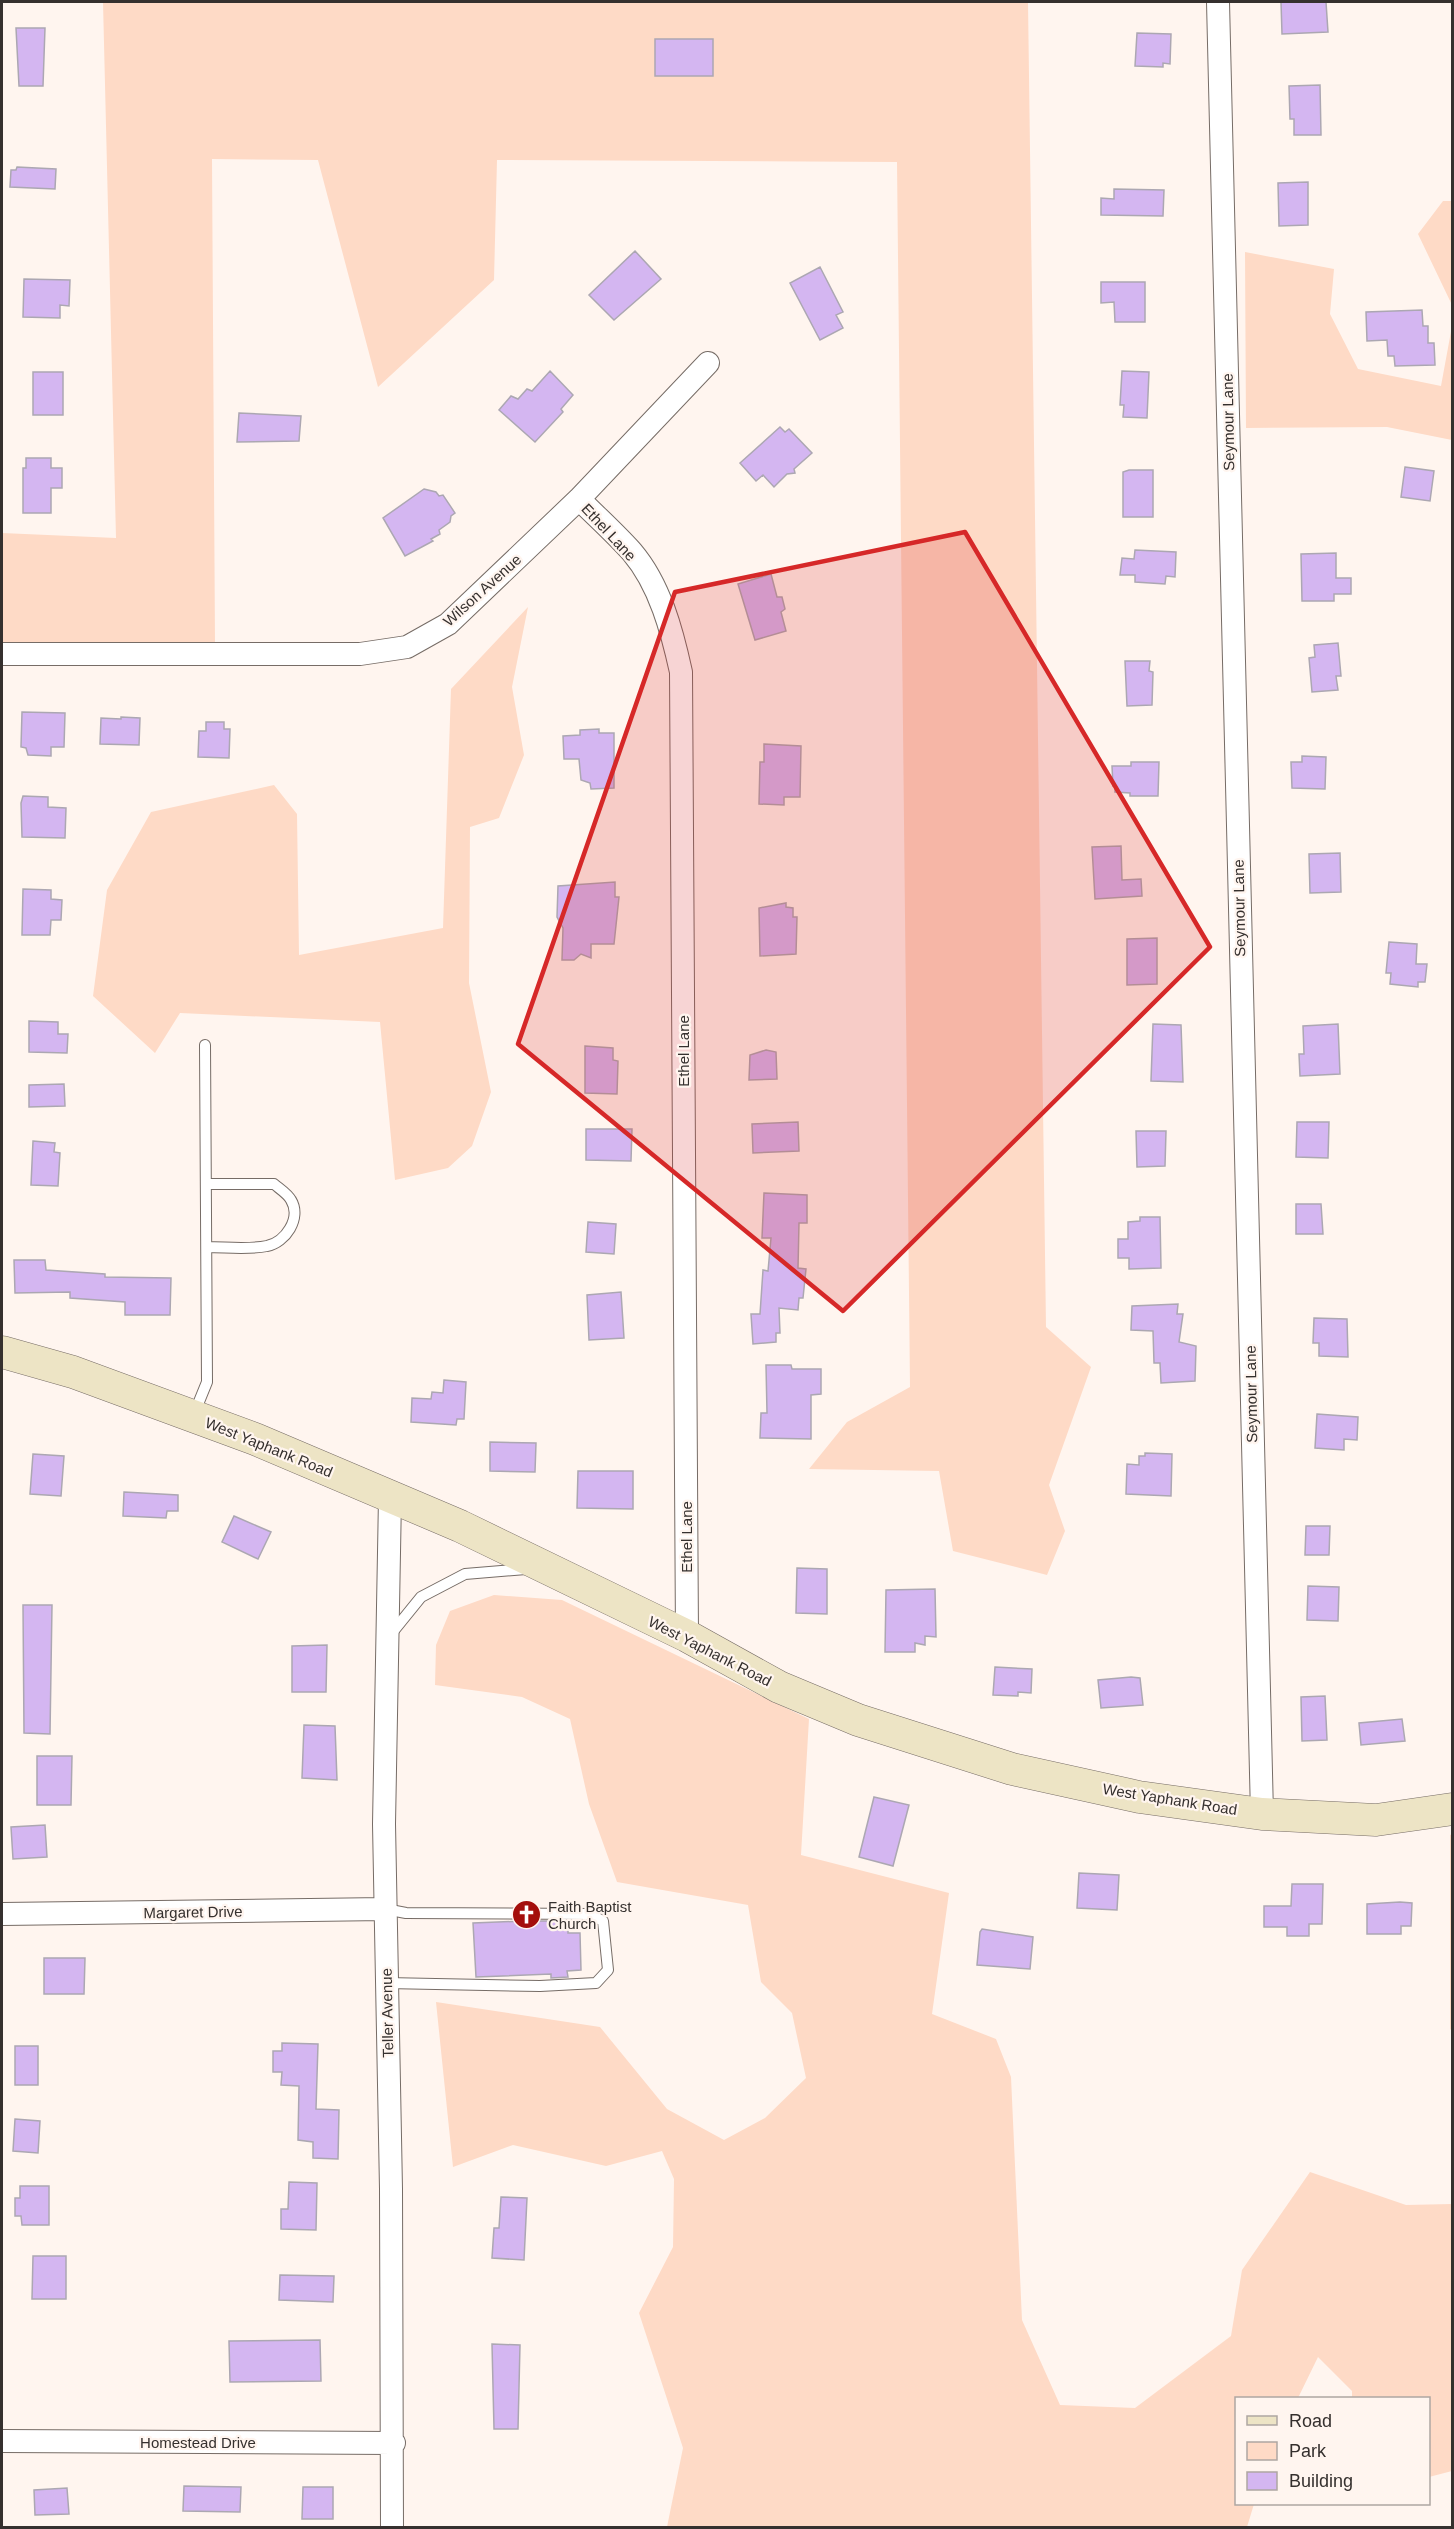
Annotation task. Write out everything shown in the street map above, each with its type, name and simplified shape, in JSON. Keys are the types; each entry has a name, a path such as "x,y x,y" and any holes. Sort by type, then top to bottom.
{"street":[{"name":"Seymour Lane","path":"1218,2 1262,1814"},
{"name":"Wilson Avenue","path":"2,654 360,654 407,647 448,624 579,499 708,363"},
{"name":"Ethel Lane","path":"579,499 633,554 653,587 671,628 681,672 687,1636"},
{"name":"West Yaphank Road","path":"2,1352 73,1372 255,1439 460,1526 687,1636 779,1687 858,1720 1012,1769 1139,1797 1262,1814 1376,1820 1452,1809"},
{"name":"Teller Avenue","path":"390,1498 384,1909 394,2443 392,2528"},
{"name":"Margaret Drive","path":"2,1914 384,1909"},
{"name":"Homestead Drive","path":"2,2441 394,2443"}],"lane":[{"path":"193,1417 207,1382 206,1045"},
{"path":"206,1184 274,1184 292,1200 295,1212 288,1233 278,1243 266,1247 207,1247"},
{"path":"387,1639 421,1597 465,1574 543,1567"},
{"path":"384,1909 406,1913 589,1914 603,1921 608,1970 596,1983 540,1986 386,1983"}],"highlighted area":[{"path":"965,532 1210,947 843,1311 518,1044 675,592"}],"green space":[{"path":"103,2 1028,2 1046,1327 1091,1367 1049,1485 1065,1531 1047,1575 953,1551 939,1471 809,1469 847,1422 910,1387 897,162 497,160 494,280 378,387 318,160 212,159 215,643 2,642 2,533 116,538"},
{"path":"1443,201 1452,201 1452,305 1418,234"},
{"path":"1245,252 1334,269 1330,314 1358,369 1441,386 1452,326 1452,440 1387,427 1246,428"},
{"path":"528,607 512,687 524,755 499,818 470,827 469,983 491,1092 472,1146 448,1168 395,1180 380,1022 180,1013 155,1053 93,996 107,890 151,812 274,785 297,814 299,955 443,928 451,689"},
{"path":"494,1595 562,1600 809,1719 801,1855 949,1893 932,2014 996,2039 1011,2077 1022,2320 1060,2405 1135,2408 1231,2336 1242,2270 1310,2172 1406,2205 1452,2204 1452,2471 1430,2477 1430,2397 1352,2397 1352,2391 1318,2357 1298,2397 1235,2397 1235,2505 1254,2505 1247,2527 667,2527 683,2448 639,2313 673,2247 674,2179 662,2151 606,2166 513,2145 453,2167 436,2002 600,2027 667,2109 724,2140 765,2118 806,2078 792,2013 761,1982 748,1905 617,1882 589,1804 570,1719 522,1697 435,1685 436,1645 450,1611"},
{"path":"1452,1834 1452,2031 1450,2029 1450,1835"}],"building":[{"path":"1281,2 1326,2 1328,32 1282,34"},
{"path":"16,28 45,28 43,86 19,86"},
{"path":"1137,33 1171,34 1170,64 1163,63 1163,67 1135,66"},
{"path":"655,39 713,39 713,76 655,76"},
{"path":"1320,85 1321,135 1294,135 1294,119 1290,119 1289,86"},
{"path":"17,167 56,169 55,189 10,187 11,170 16,170"},
{"path":"1308,182 1308,225 1279,226 1278,183"},
{"path":"1114,189 1164,190 1163,216 1101,215 1101,198 1114,199"},
{"path":"635,251 661,279 614,320 589,295"},
{"path":"820,267 843,312 836,315 843,328 820,340 790,283"},
{"path":"24,279 70,280 69,306 60,305 60,318 23,317"},
{"path":"1101,282 1145,282 1145,322 1115,322 1114,302 1101,303"},
{"path":"1422,310 1423,326 1428,326 1428,343 1434,343 1435,365 1395,366 1394,356 1388,356 1387,340 1367,341 1366,312"},
{"path":"550,371 573,395 561,409 563,412 535,442 499,410 511,396 518,399 527,389 532,391"},
{"path":"1122,371 1149,372 1147,418 1123,417 1124,405 1120,405"},
{"path":"33,372 63,372 63,415 33,415"},
{"path":"239,413 301,416 299,441 237,442"},
{"path":"780,427 785,432 789,429 812,453 794,469 795,473 787,474 774,487 763,475 756,481 740,463"},
{"path":"26,458 51,458 51,468 62,468 62,488 51,488 51,513 23,513 23,468 26,468"},
{"path":"1405,467 1434,471 1430,501 1401,497"},
{"path":"1153,470 1153,517 1123,517 1123,472"},
{"path":"424,489 436,492 439,496 443,495 455,513 451,516 450,522 439,530 440,534 431,539 433,541 405,556 383,518"},
{"path":"1135,550 1176,552 1175,577 1166,576 1165,584 1135,582 1135,575 1120,575 1122,558 1134,559"},
{"path":"1336,553 1336,578 1351,578 1351,594 1334,594 1334,601 1302,601 1301,554"},
{"path":"771,574 777,597 782,597 785,609 781,612 786,631 755,640 738,584"},
{"path":"1338,643 1341,676 1336,676 1338,690 1312,692 1309,658 1315,657 1314,645"},
{"path":"1125,661 1150,661 1149,671 1153,672 1152,705 1127,706"},
{"path":"22,712 65,713 64,747 51,747 51,756 28,755 26,748 21,747"},
{"path":"121,717 140,718 139,745 100,744 101,718 121,719"},
{"path":"206,722 224,722 224,729 230,729 229,758 198,757 199,731 206,731"},
{"path":"599,729 599,733 614,733 614,788 591,789 590,783 581,780 579,759 564,759 563,736 580,735 580,730"},
{"path":"764,744 801,746 800,797 784,797 784,805 759,804 760,762 764,762"},
{"path":"1302,756 1326,757 1325,789 1292,788 1291,762 1302,762"},
{"path":"1131,762 1159,762 1158,796 1130,796 1130,793 1115,792 1112,766 1131,766"},
{"path":"23,796 48,797 48,807 66,808 65,838 22,837 21,803"},
{"path":"1121,846 1122,880 1141,879 1142,896 1095,899 1092,847"},
{"path":"1340,853 1341,892 1310,893 1309,854"},
{"path":"615,882 615,897 619,897 614,944 591,944 591,958 581,954 574,960 562,960 563,928 557,917 558,886"},
{"path":"23,889 51,890 51,899 62,900 61,920 51,920 50,935 22,935"},
{"path":"786,903 786,907 793,908 793,917 797,917 796,954 760,956 759,908"},
{"path":"1157,938 1157,984 1127,985 1127,939"},
{"path":"1389,942 1417,944 1416,964 1427,964 1425,982 1418,982 1418,987 1390,984 1391,973 1386,973"},
{"path":"29,1021 58,1022 58,1034 68,1034 67,1053 29,1052"},
{"path":"1153,1024 1181,1025 1183,1082 1151,1081"},
{"path":"1338,1024 1340,1074 1300,1076 1299,1054 1304,1054 1303,1026"},
{"path":"585,1046 613,1048 613,1060 618,1061 617,1094 585,1093"},
{"path":"766,1050 776,1052 777,1079 749,1080 750,1055"},
{"path":"64,1084 65,1106 29,1107 29,1085"},
{"path":"798,1122 799,1151 753,1153 752,1124"},
{"path":"1297,1122 1329,1122 1328,1158 1296,1157"},
{"path":"586,1129 632,1129 631,1161 586,1160"},
{"path":"1136,1131 1166,1131 1165,1166 1137,1167"},
{"path":"33,1141 55,1143 54,1152 60,1153 58,1186 31,1185"},
{"path":"764,1193 807,1195 807,1223 799,1223 798,1268 806,1269 803,1298 799,1298 798,1310 779,1308 780,1333 776,1333 776,1342 753,1344 751,1314 760,1314 763,1270 768,1271 771,1238 762,1238"},
{"path":"1296,1204 1321,1204 1323,1234 1296,1234"},
{"path":"1140,1217 1160,1217 1161,1268 1129,1269 1129,1258 1118,1258 1118,1239 1128,1239 1128,1222 1140,1221"},
{"path":"588,1222 616,1224 614,1254 586,1252"},
{"path":"14,1260 45,1260 46,1270 105,1274 105,1277 171,1278 170,1315 125,1315 125,1302 70,1298 70,1292 15,1293"},
{"path":"621,1292 624,1338 589,1340 587,1295"},
{"path":"1178,1304 1177,1314 1183,1314 1179,1342 1196,1346 1195,1381 1161,1383 1160,1363 1154,1363 1153,1331 1131,1330 1132,1306"},
{"path":"1314,1318 1347,1319 1348,1357 1319,1356 1319,1343 1313,1343"},
{"path":"766,1365 791,1365 792,1369 821,1369 821,1394 811,1395 811,1439 760,1438 761,1413 767,1413"},
{"path":"444,1380 466,1382 464,1419 457,1419 456,1425 411,1422 412,1398 431,1399 432,1392 443,1393"},
{"path":"1317,1414 1358,1417 1357,1440 1344,1439 1344,1450 1315,1448"},
{"path":"490,1442 536,1443 535,1472 490,1471"},
{"path":"1145,1453 1172,1454 1171,1496 1126,1494 1127,1464 1139,1465 1139,1456 1145,1456"},
{"path":"33,1454 64,1456 61,1496 30,1494"},
{"path":"578,1471 633,1471 633,1509 577,1508"},
{"path":"124,1492 178,1495 178,1511 167,1511 166,1518 123,1516"},
{"path":"234,1516 271,1532 258,1559 222,1542"},
{"path":"1306,1526 1330,1526 1329,1555 1305,1555"},
{"path":"797,1568 827,1569 827,1614 796,1613"},
{"path":"1308,1586 1339,1587 1338,1621 1307,1620"},
{"path":"935,1589 936,1637 925,1636 925,1645 915,1643 915,1652 885,1652 886,1590"},
{"path":"23,1605 52,1605 50,1734 24,1733"},
{"path":"327,1645 326,1692 292,1692 292,1646"},
{"path":"995,1667 1032,1669 1031,1693 1018,1692 1018,1696 993,1695"},
{"path":"1140,1678 1143,1705 1101,1708 1098,1680"},
{"path":"1325,1696 1327,1740 1302,1741 1301,1697"},
{"path":"1402,1719 1405,1741 1361,1745 1359,1723"},
{"path":"304,1725 335,1726 337,1780 302,1778"},
{"path":"37,1756 72,1756 71,1805 37,1805"},
{"path":"874,1797 909,1805 893,1866 859,1857"},
{"path":"45,1825 47,1857 13,1859 11,1827"},
{"path":"1079,1873 1119,1875 1117,1910 1077,1908"},
{"path":"1292,1884 1323,1884 1322,1924 1309,1924 1309,1936 1287,1936 1287,1927 1264,1927 1264,1906 1291,1906"},
{"path":"1412,1903 1411,1926 1401,1926 1401,1934 1367,1934 1367,1904"},
{"path":"568,1921 568,1933 580,1933 581,1970 567,1971 568,1977 551,1978 551,1974 476,1977 473,1923"},
{"path":"982,1929 1033,1937 1030,1969 977,1965"},
{"path":"44,1958 85,1958 84,1994 44,1994"},
{"path":"282,2043 318,2044 316,2109 339,2110 338,2159 313,2158 313,2142 298,2140 299,2086 281,2085 282,2072 273,2072 273,2051 282,2051"},
{"path":"15,2046 38,2046 38,2085 15,2085"},
{"path":"15,2119 40,2121 38,2153 13,2151"},
{"path":"289,2182 317,2183 316,2230 281,2229 281,2209 288,2209"},
{"path":"20,2186 49,2186 49,2225 22,2225 21,2216 15,2216 15,2198 20,2198"},
{"path":"501,2197 527,2198 524,2260 492,2258 494,2228 499,2228"},
{"path":"33,2256 66,2256 66,2299 32,2299"},
{"path":"280,2275 334,2276 333,2302 279,2300"},
{"path":"320,2340 321,2381 230,2382 229,2341"},
{"path":"492,2344 520,2345 518,2429 494,2429"},
{"path":"184,2486 241,2487 240,2512 183,2511"},
{"path":"303,2487 333,2487 333,2519 302,2519"},
{"path":"67,2488 69,2514 35,2515 34,2490"}],"place":[{"name":"Faith Baptist Church","path":"527,1915"}]}
